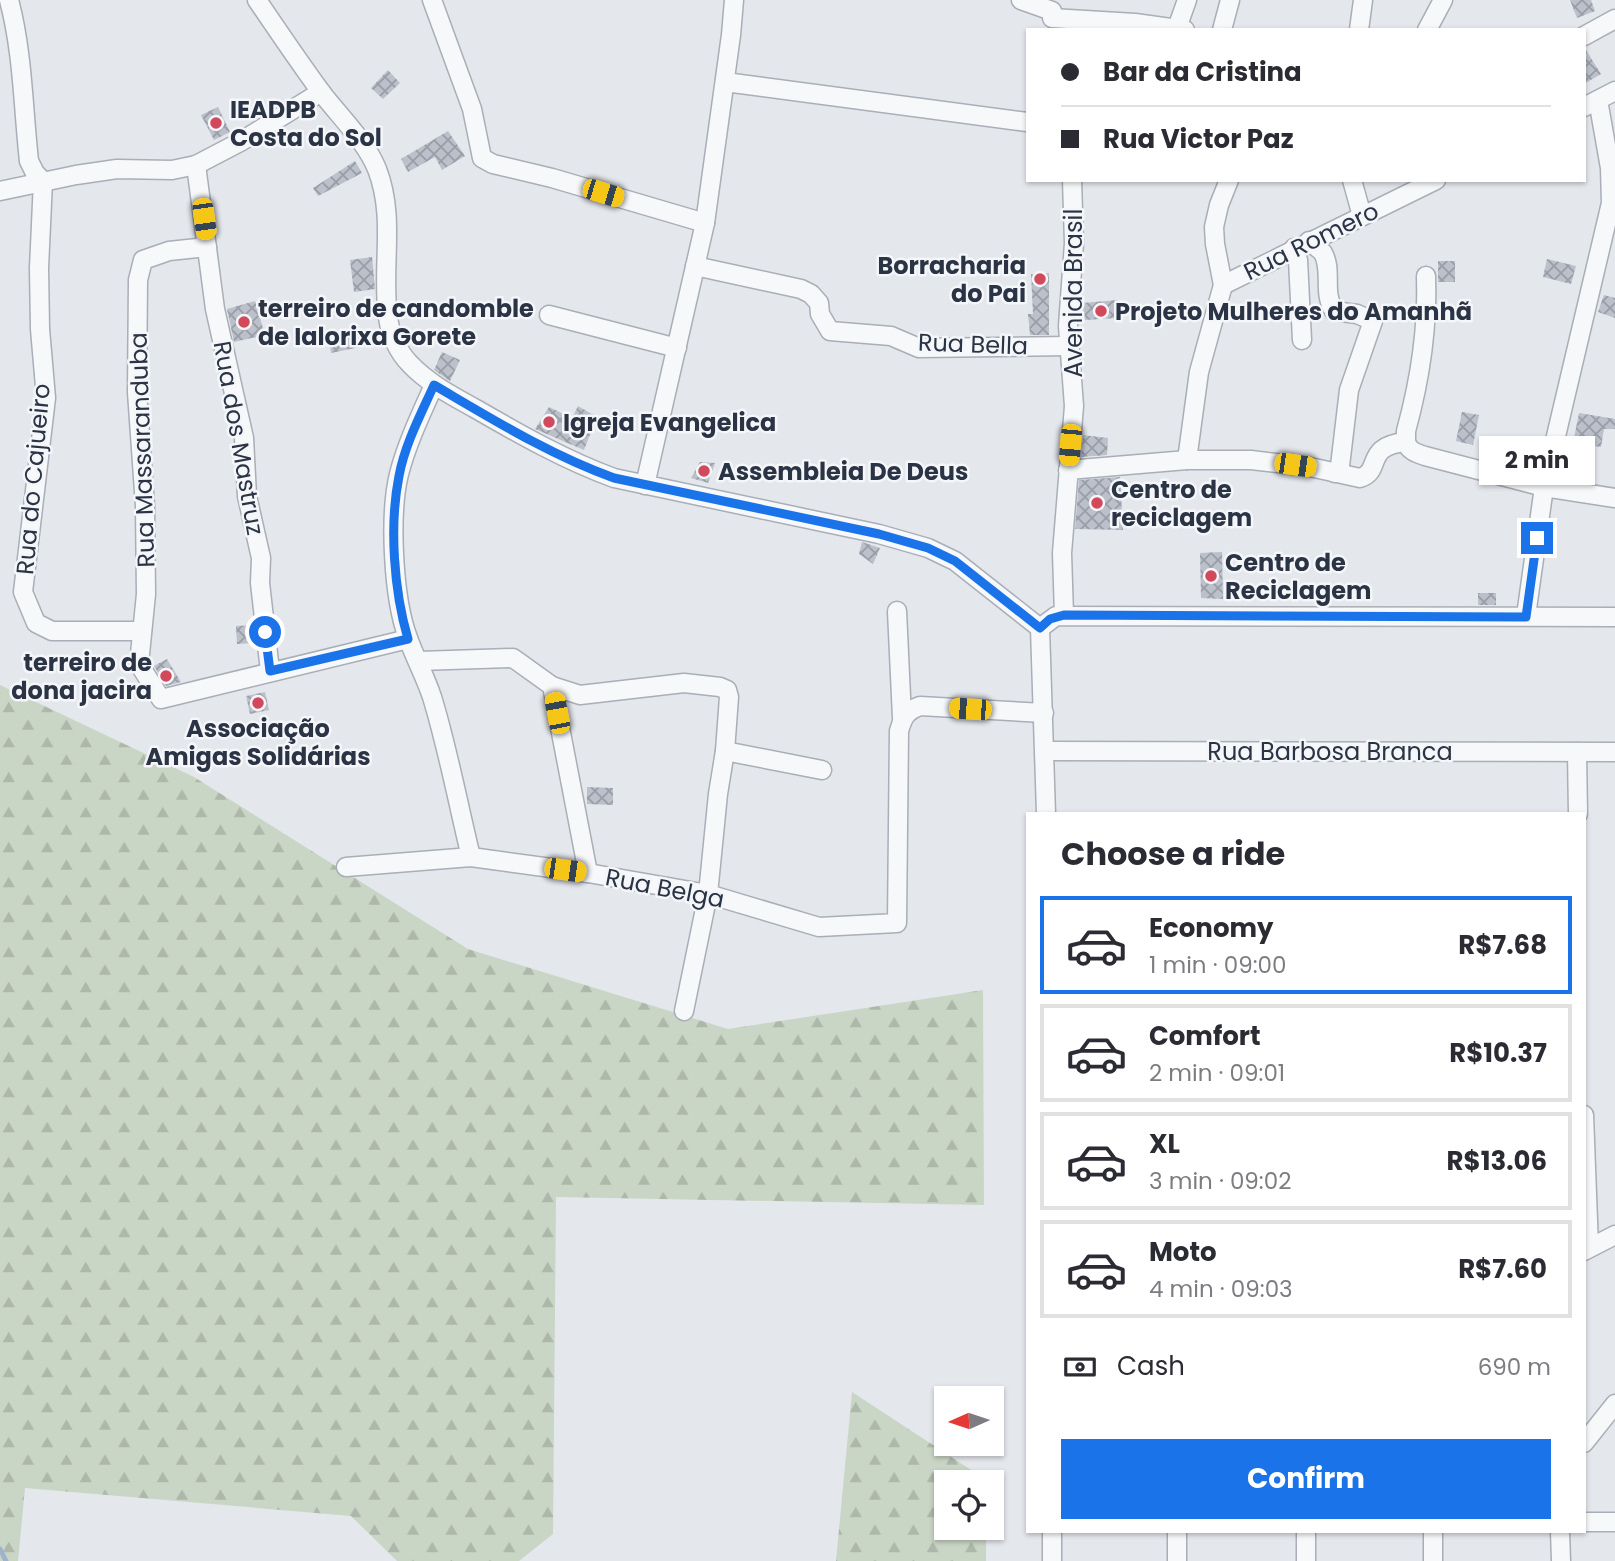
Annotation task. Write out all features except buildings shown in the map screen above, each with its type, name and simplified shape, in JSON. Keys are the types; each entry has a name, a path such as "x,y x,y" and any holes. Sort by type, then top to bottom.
{"street":[{"path":"9,0 22,75 29,161 43,181"},
{"path":"257,0 321,92 367,149 377,169 389,223 386,284 388,319 394,342 409,363 434,385 531,442 614,478 879,534 928,548 955,561 1040,628 1046,812"},
{"path":"432,0 472,108 482,158 493,164 552,178 705,223"},
{"path":"645,485 705,223 734,0"},
{"path":"1021,0 1053,15 1173,28"},
{"path":"1181,28 1187,0"},
{"path":"1223,28 1230,0"},
{"path":"1359,28 1363,0"},
{"path":"1428,28 1443,0"},
{"path":"1586,35 1615,19"},
{"path":"725,82 1026,122"},
{"path":"0,191 43,181 117,170 172,170 196,164 240,142 321,92"},
{"path":"1526,617 1544,487 1611,203 1610,168 1591,103 1615,92"},
{"name":"Rua dos Mastruz","path":"196,164 223,349 244,438 247,496 261,558 260,583 270,671"},
{"name":"Rua do Cajueiro","path":"43,181 40,317 46,398 23,592 36,623 52,631 142,631"},
{"name":"Avenida Brasil","path":"1064,615 1062,553 1074,406 1069,346 1074,243 1072,182"},
{"path":"1187,460 1199,372 1223,285 1214,244 1214,226 1228,182"},
{"path":"1353,182 1362,216"},
{"name":"Rua Romero","path":"1223,285 1432,182"},
{"path":"1302,340 1297,260 1302,245 1322,253 1327,272 1328,301 1334,311 1357,314 1373,321 1349,390 1340,466 1335,473"},
{"name":"Rua Massaranduba","path":"207,247 169,251 143,260 138,280 137,392 145,519 146,594 139,664 162,699 270,671"},
{"name":"Rua Bella","path":"695,267 811,293 819,303 820,314 830,331 891,336 919,348 1069,346"},
{"path":"1426,276 1424,351 1406,431 1406,442 1414,453 1544,487 1615,498"},
{"path":"549,315 677,348"},
{"path":"434,385 407,446 398,477 395,576 401,614 432,698 471,858"},
{"path":"1068,470 1187,460 1251,460 1310,467 1354,478 1366,476 1381,448 1388,444 1406,442"},
{"path":"897,611 902,718"},
{"path":"1040,628 1050,619 1064,615 1615,617"},
{"path":"270,671 408,639"},
{"path":"419,661 513,659 552,686 580,695 684,683 727,690 729,697 725,751 708,894 684,1011"},
{"path":"552,686 588,873"},
{"path":"902,718 909,710 920,706 1044,713"},
{"name":"Rua Belga","path":"346,867 471,858 588,873 708,894 819,927 897,923 899,731 902,718"},
{"path":"725,751 822,770"},
{"name":"Rua Barbosa Branca","path":"1045,751 1615,752"},
{"path":"1577,752 1578,812"},
{"path":"1586,1249 1615,1235"},
{"path":"1586,1440 1615,1404"},
{"path":"1586,1522 1615,1522"},
{"path":"1052,1533 1052,1561"},
{"path":"1177,1533 1177,1561"},
{"path":"1306,1533 1306,1561"},
{"path":"1433,1533 1433,1561"},
{"path":"1560,1533 1560,1561"}],"green space":[{"path":"0,685 194,777 468,949 728,1029 983,990 984,1205 556,1197 553,1534 519,1561 397,1561 351,1516 25,1488 18,1561 0,1561"},
{"path":"852,1392 934,1446 934,1456 950,1456 971,1470 934,1470 934,1540 986,1540 986,1561 836,1561"}],"waterway":[{"path":"0,1549 6,1561"}],"place":[{"name":"IEADPB Costa do Sol","path":"216,123"},
{"name":"Borracharia do Pai","path":"1040,279"},
{"name":"Projeto Mulheres do Amanhã","path":"1101,311"},
{"name":"terreiro de candomble de Ialorixa Gorete","path":"244,322"},
{"name":"Igreja Evangelica","path":"549,422"},
{"name":"Assembleia De Deus","path":"704,471"},
{"name":"Centro de reciclagem","path":"1097,503"},
{"name":"Centro de Reciclagem","path":"1211,576"},
{"name":"terreiro de dona jacira","path":"166,676"},
{"name":"Associação Amigas Solidárias","path":"258,703"}],"route":[{"path":"265,632 270,671 408,639 395,576 398,477 407,446 434,385 531,442 614,478 879,534 928,548 955,561 1040,628 1050,619 1064,615 1526,617 1537,538"}]}
